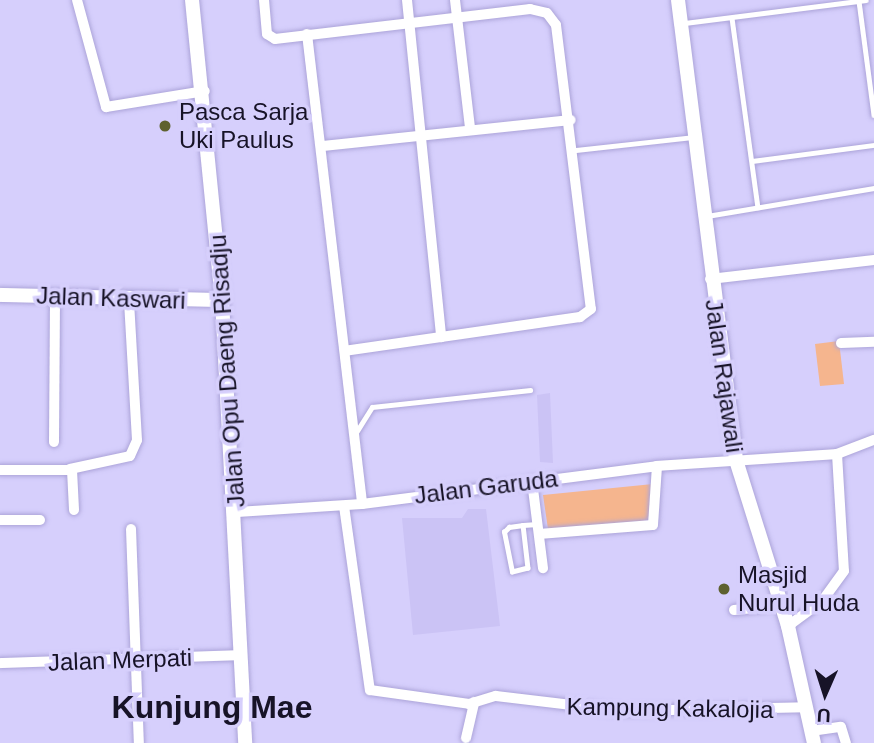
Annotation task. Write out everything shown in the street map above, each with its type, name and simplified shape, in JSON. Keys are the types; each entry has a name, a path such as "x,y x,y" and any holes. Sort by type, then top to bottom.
{"main road":[{"name":"Jalan Opu Daeng Risadju","path":"192,0 205,91 222,300 237,512 239,655 245,743"},
{"name":"Jalan Rajawali","path":"678,0 710,279 736,460 788,626 813,737"},
{"name":"Jalan Kaswari","path":"0,295 222,300"}],"street":[{"path":"77,0 106,107 205,91"},
{"path":"264,0 270,37 530,5 547,13 556,25 576,150 591,309 580,317 345,351"},
{"path":"408,0 441,337"},
{"path":"455,0 470,128"},
{"path":"307,34 323,146 362,504"},
{"path":"323,146 470,128 571,120"},
{"path":"710,279 874,260"},
{"path":"54,442 55,296"},
{"path":"0,470 70,469 130,456 136,440 130,300"},
{"path":"841,343 874,342"},
{"name":"Jalan Garuda","path":"237,512 344,506 657,466 837,454 874,440"},
{"path":"788,626 822,601 844,571 837,454"},
{"path":"538,529 653,525 657,466"},
{"path":"70,469 74,510"},
{"path":"532,481 543,568"},
{"name":"Kampung Kakalojia","path":"344,506 368,686 411,696 474,702 496,696 622,711 806,707"},
{"path":"0,520 40,520"},
{"path":"131,529 139,743"},
{"path":"734,611 782,605"},
{"name":"Jalan Merpati","path":"0,663 137,663 239,655"},
{"path":"466,738 474,702"},
{"path":"813,737 841,727 846,743"}],"lane":[{"path":"681,24 866,0"},
{"path":"859,1 874,114"},
{"path":"732,18 758,206"},
{"path":"576,150 695,137"},
{"path":"752,161 874,145"},
{"path":"703,216 874,188"},
{"path":"354,437 372,407 530,390"},
{"path":"523,525 528,568 512,572 504,532 523,525 538,529"}],"shaded area":[{"path":"839,341 844,384 820,386 815,344"},
{"path":"550,393 553,463 540,462 537,395"},
{"path":"653,484 655,520 548,529 543,495"},
{"path":"468,509 486,509 500,626 413,635 402,518 462,518"}],"place":[{"name":"Pasca Sarja Uki Paulus","path":"165,126"},
{"name":"Masjid Nurul Huda","path":"724,589"}],"district":[{"name":"Kunjung Mae","path":"212,707"}]}
